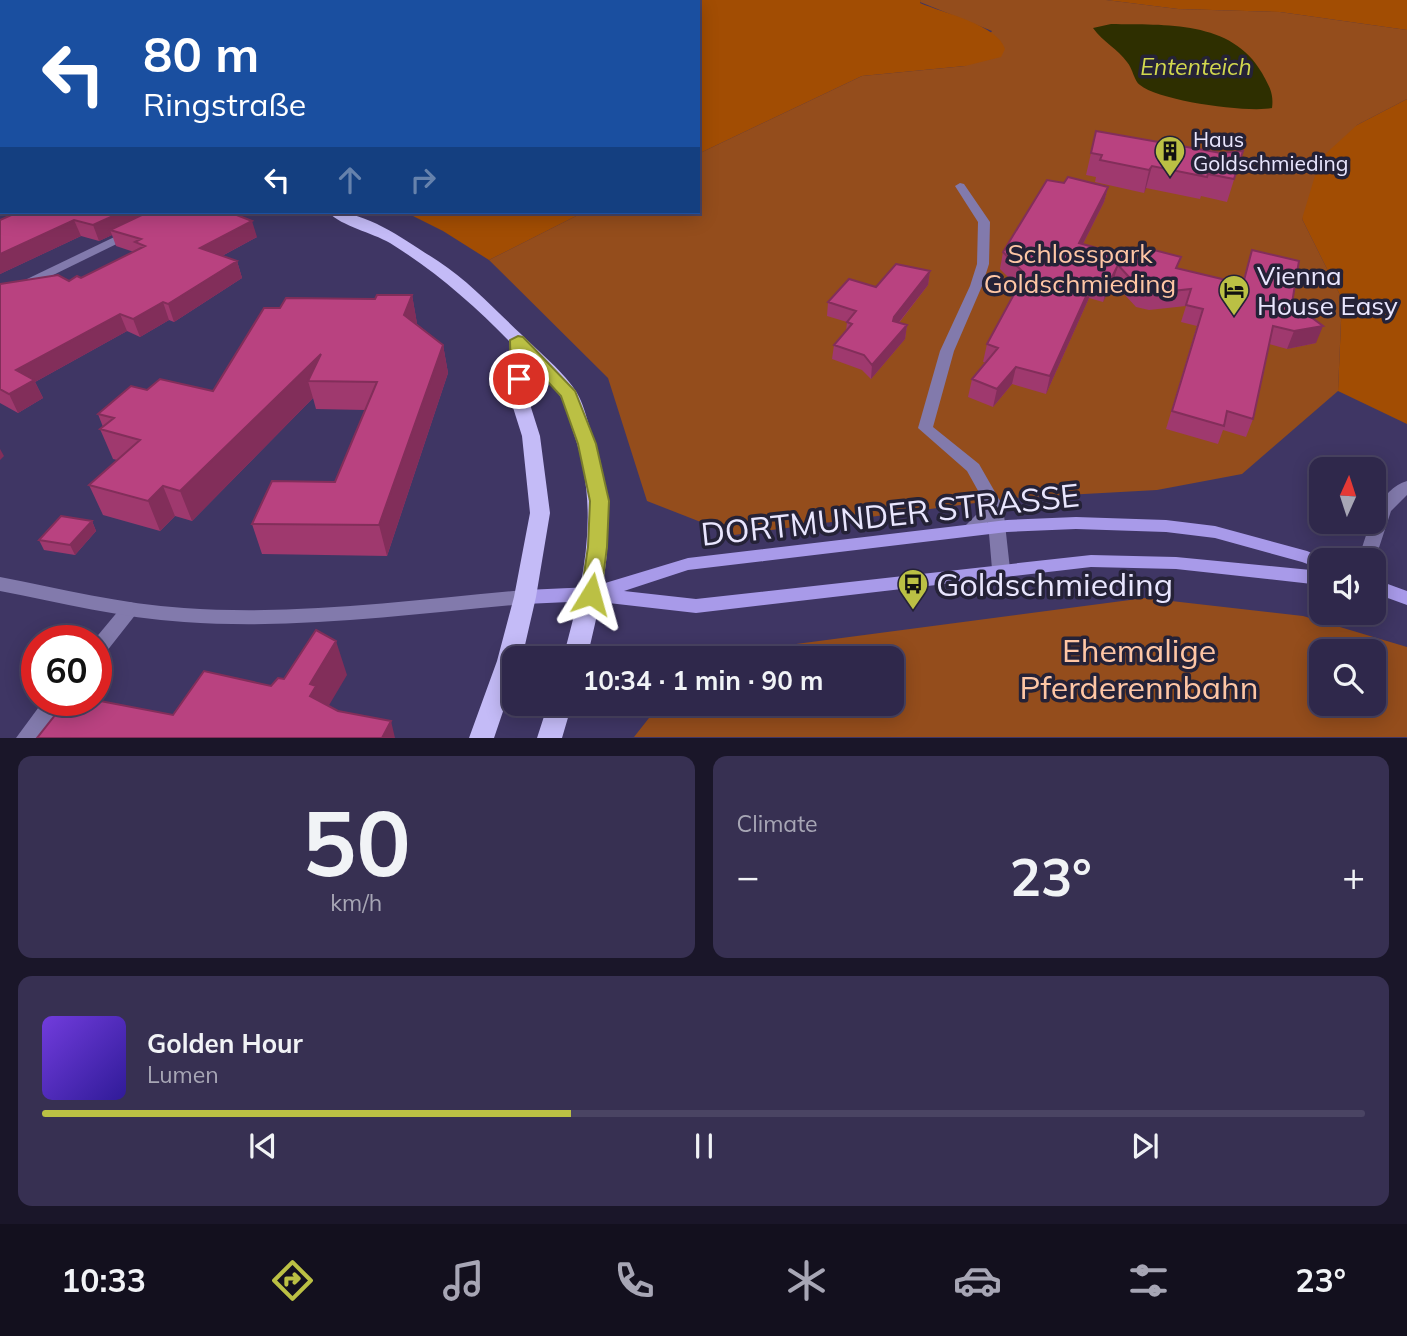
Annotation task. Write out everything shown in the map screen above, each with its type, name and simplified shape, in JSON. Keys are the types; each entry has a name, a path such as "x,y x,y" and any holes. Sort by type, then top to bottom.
{"main road":[{"path":"339,214 392,238 443,271 479,301 569,394 587,444 599,501 598,547 591,594 578,646"},
{"path":"481,737 509,661 525,597 540,513 531,436 519,398 518,340"},
{"name":"DORTMUNDER STRASSE","path":"591,594 688,564 999,527 1076,523 1166,526 1215,532 1309,559"},
{"name":"DORTMUNDER STRASSE","path":"525,597 591,594 696,606 1001,569 1091,561 1176,563 1309,577"},
{"path":"1386,590 1407,598"},
{"path":"549,737 556,716"}],"street":[{"name":"DORTMUNDER STRASSE","path":"960,186 984,222 983,264 947,351 925,428 973,468 995,506"},
{"path":"0,297 149,224"},
{"path":"1371,548 1384,508 1407,486"},
{"path":"995,506 1001,569"},
{"path":"968,531 995,506"},
{"name":"DORTMUNDER STRASSE","path":"0,584 130,608 248,617 313,615 525,597"},
{"path":"112,630 130,608"},
{"path":"26,737 43,716"}],"green space":[{"name":"Schlosspark Goldschmieding","path":"1106,0 1178,9 1280,12 1407,30 1407,99 1357,125 1302,219 1342,299 1338,391 1242,474 1157,490 1013,498 734,535 647,501 608,378 489,260 580,214 700,214 700,153 862,76 965,66 992,31 920,2"},
{"name":"Ehemalige Pferderennbahn","path":"1145,598 1303,616 1309,618 1309,625 1333,625 1380,639 1309,639 1309,716 1386,716 1386,641 1407,647 1407,737 634,737 651,716 904,716 904,646 781,646"}],"shaded area":[{"path":"700,0 921,0 920,3 992,33 1005,49 1001,57 965,66 862,76 700,153"},
{"path":"1106,0 1407,0 1407,30 1280,12 1178,9"},
{"path":"1407,99 1407,424 1338,391 1342,299 1302,219 1320,159 1357,125"},
{"path":"409,214 580,214 489,260 443,231"}],"water":[{"name":"Ententeich","path":"1111,24 1196,29 1233,43 1249,56 1262,73 1272,94 1272,108 1244,109 1204,104 1150,91 1138,83 1123,57 1093,28"}],"building":[{"path":"1096,131 1221,153 1243,151 1234,179 1208,174 1207,177 1152,166 1149,170 1100,160 1102,155 1091,153"},
{"name":"Vienna House Easy","path":"1068,177 1108,187 1079,243 1137,259 1144,251 1154,250 1181,257 1176,268 1243,284 1252,250 1299,261 1292,303 1323,326 1294,331 1273,326 1253,419 1227,411 1224,426 1172,411 1203,309 1186,305 1191,289 1154,293 1141,290 1118,265 1108,285 1093,281 1050,376 1016,367 997,389 972,379 998,348 987,344 1025,274 1003,252 1047,180 1064,183"},
{"path":"14,214 118,214 93,225 74,220 0,254 0,220"},
{"path":"144,214 234,214 252,221 200,248 237,261 168,304 163,302 133,319 120,314 16,370 34,380 9,394 0,389 0,284 58,275 69,281 77,276 81,278 145,246 135,242 141,239 110,230"},
{"path":"896,264 930,271 894,317 893,321 907,325 872,365 864,355 834,345 852,324 847,322 856,311 828,302 849,279 876,287"},
{"path":"377,295 412,295 404,315 443,345 379,525 252,524 272,481 335,482 377,382 308,381 321,354 180,491 163,486 148,501 89,485 140,440 100,429 114,418 98,414 131,386 147,390 160,379 213,391 264,308 280,308 286,298 375,299"},
{"path":"61,516 92,521 70,545 39,540"},
{"path":"316,630 336,641 310,684 316,686 310,696 338,711 391,721 382,738 37,738 54,716 112,716 112,703 173,715 204,671 271,686 278,678 284,679"}],"place":[{"name":"Haus Goldschmieding","path":"1170,178"},
{"name":"Vienna House Easy","path":"1234,317"},
{"name":"Goldschmieding","path":"913,611"}],"route":[{"path":"519,379 518,340 569,394 587,444 599,501 598,547 591,594"}]}
